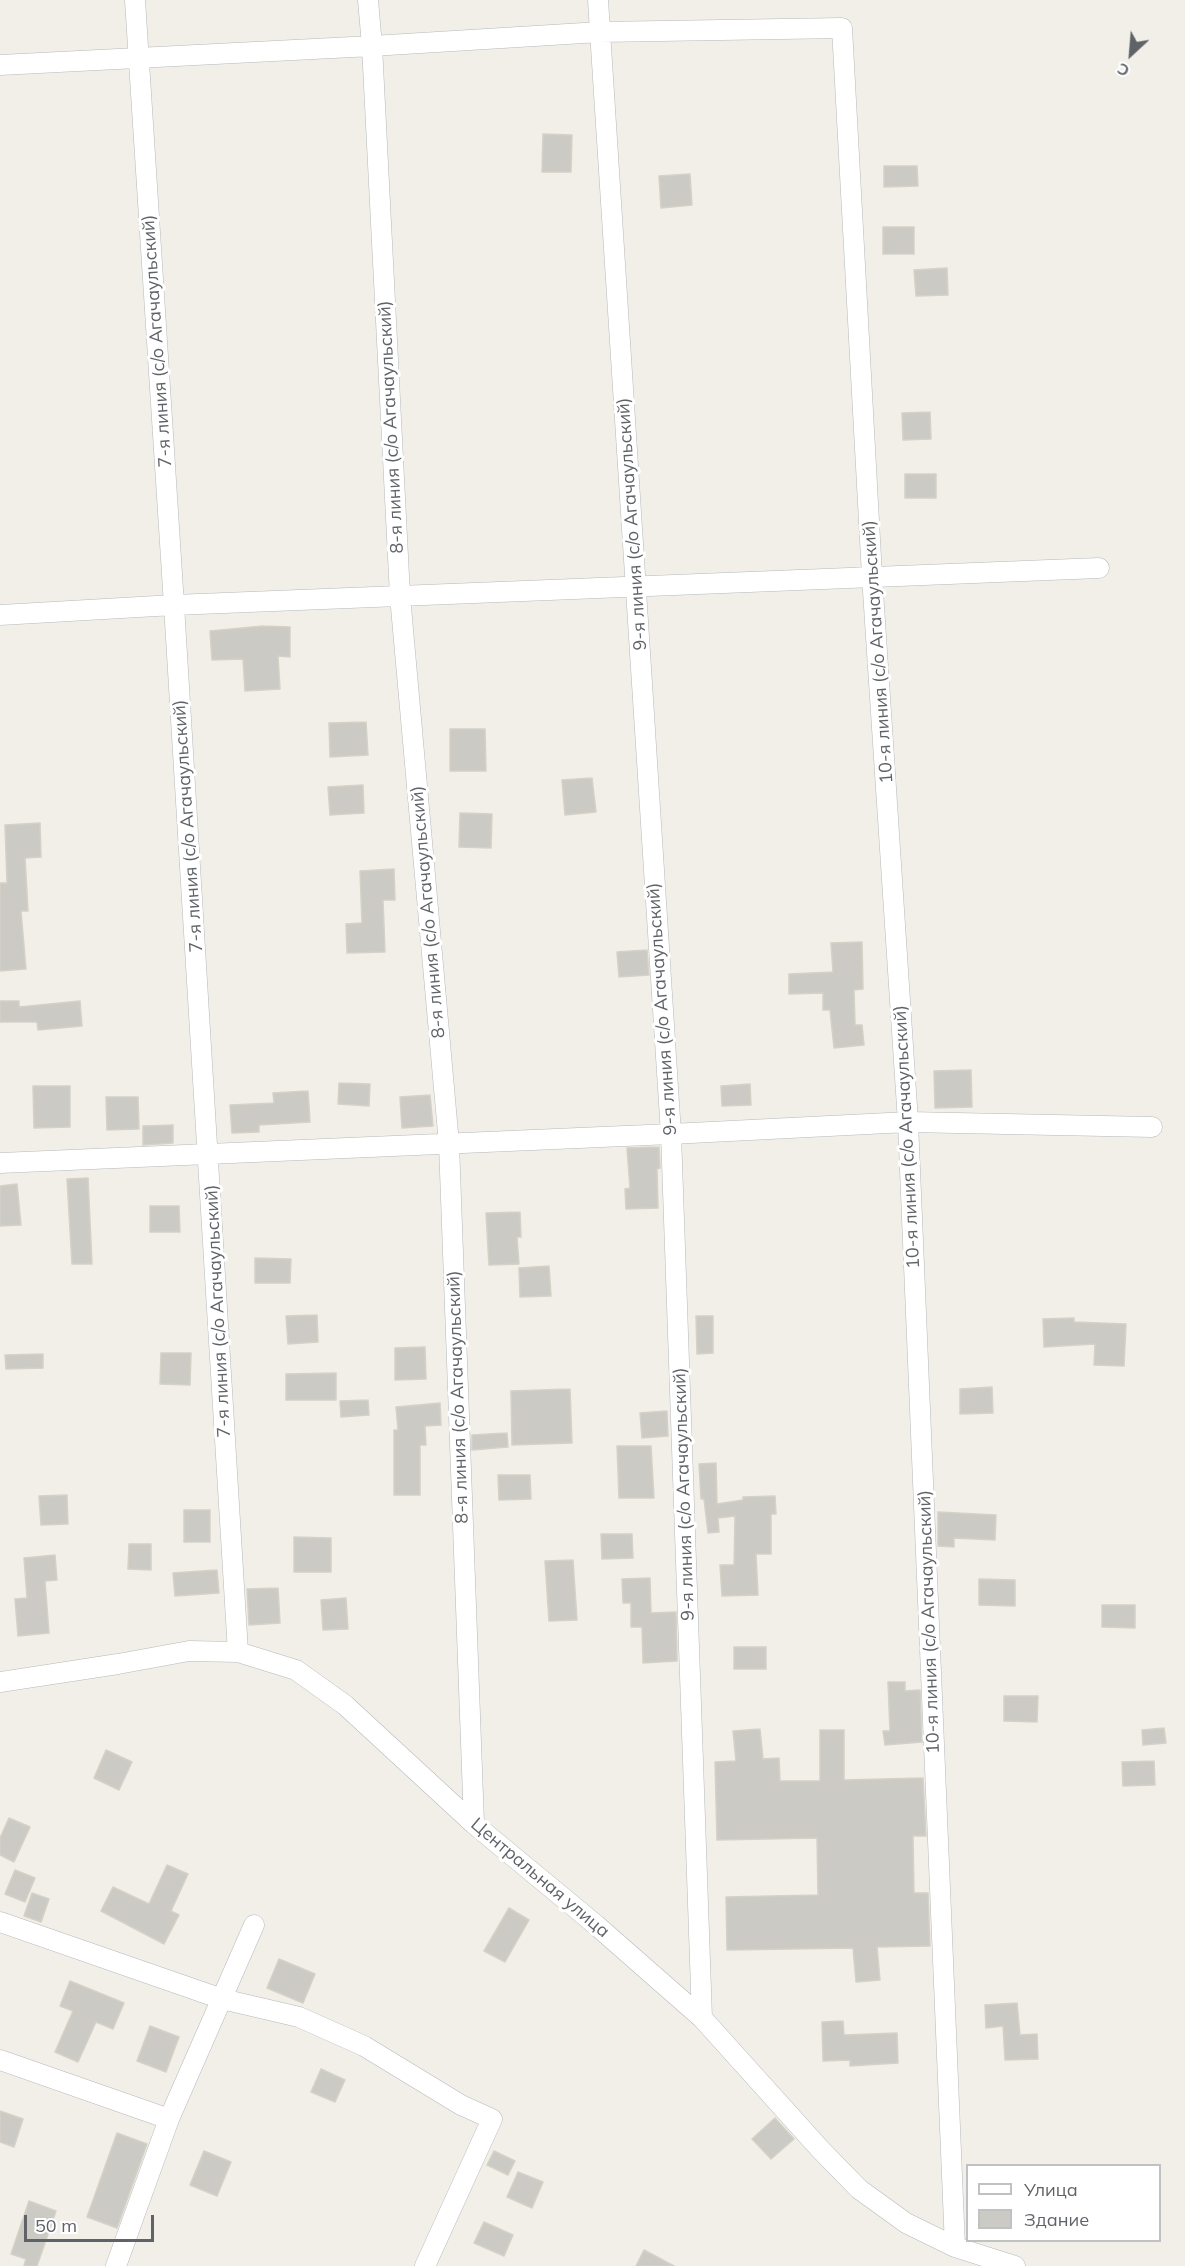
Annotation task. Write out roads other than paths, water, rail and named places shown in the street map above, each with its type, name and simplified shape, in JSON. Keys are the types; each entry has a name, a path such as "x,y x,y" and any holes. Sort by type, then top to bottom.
{"street":[{"name":"7-я линия (с/о Агачаульский)","path":"135,0 238,1652"},
{"name":"8-я линия (с/о Агачаульский)","path":"368,0 400,596 448,1144 474,1824"},
{"name":"9-я линия (с/о Агачаульский)","path":"598,0 671,1134 702,2018"},
{"name":"10-я линия (с/о Агачаульский)","path":"600,32 842,28 872,576 908,1122 955,2247"},
{"path":"0,65 600,32"},
{"path":"0,615 174,605 1099,568"},
{"path":"0,1163 908,1122 1152,1127"},
{"name":"Центральная улица","path":"0,1682 189,1651 238,1652 296,1670 345,1706 474,1824 596,1925 702,2018 859,2189 906,2223 955,2247 1015,2266"},
{"path":"0,1922 222,1999 299,2017 364,2046 460,2105 492,2119 425,2266"},
{"path":"116,2266 169,2119 254,1925"},
{"path":"0,2060 169,2119"}]}
